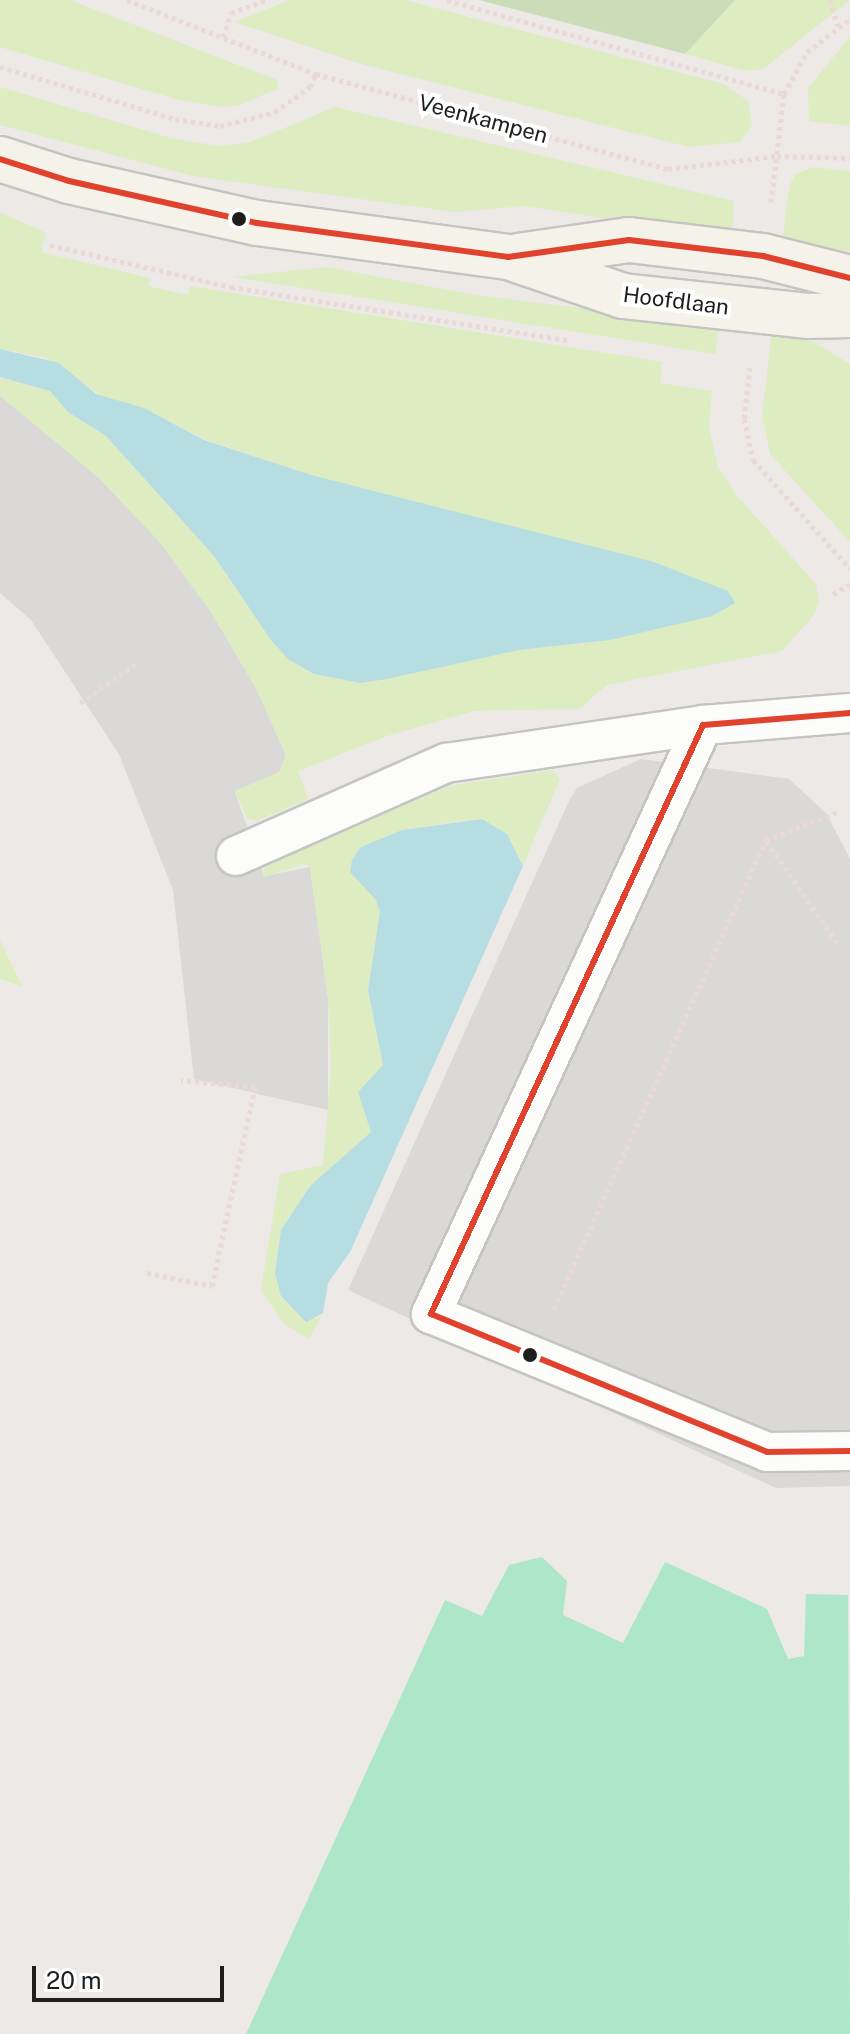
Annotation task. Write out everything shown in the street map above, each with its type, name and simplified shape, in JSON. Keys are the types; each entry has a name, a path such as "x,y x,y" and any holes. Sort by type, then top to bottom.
{"street":[{"name":"Hoofdlaan","path":"0,159 69,181 257,223 508,257 623,296 756,311 850,315"},
{"name":"Hoofdlaan","path":"508,257 629,240 763,256 850,278"}],"lane":[{"path":"236,856 446,763 703,725 850,713"},
{"path":"703,725 431,1314 767,1452 850,1451"}],"path":[{"name":"Veenkampen","path":"127,0 316,74 668,169 777,156 850,158"},
{"path":"223,37 231,13 266,0"},
{"path":"447,0 784,94"},
{"path":"830,0 838,26"},
{"path":"763,256 784,94 807,52 850,19"},
{"path":"0,67 175,119 220,126 275,112 310,87 316,74"},
{"path":"50,245 231,287 587,344"},
{"path":"756,311 744,419 753,460 850,569"},
{"path":"734,365 749,368"},
{"path":"833,594 850,584"},
{"path":"80,703 138,662"},
{"path":"534,1354 766,840 838,812"},
{"path":"766,840 837,943"},
{"path":"147,1273 212,1286 255,1087 181,1080"}],"shaded area":[{"path":"0,395 98,477 159,541 211,612 256,688 286,755 279,772 235,792 264,876 310,867 328,998 328,1110 194,1079 173,890 119,754 31,620 0,593"},
{"path":"641,759 789,779 826,813 850,859 850,1486 776,1488 348,1290 569,801 577,788"}],"green space":[{"path":"0,0 70,0 277,80 279,88 239,105 220,107 179,100 0,47"},
{"path":"290,0 405,0 724,84 748,101 752,125 740,142 689,147 361,64 234,22"},
{"path":"479,0 735,0 685,54"},
{"path":"735,0 850,0 763,69 746,71 685,54"},
{"path":"850,37 850,126 809,121 808,88"},
{"path":"0,87 171,138 219,146 248,143 335,107 734,201 732,238 525,206 455,212 193,176 0,125"},
{"path":"814,167 850,171 850,251 782,241 790,184 796,174"},
{"path":"0,212 46,233 41,252 150,278 148,286 188,295 190,286 662,362 660,383 712,391 709,426 718,467 737,496 816,584 819,601 814,615 782,651 607,685 579,709 474,711 387,736 298,771 308,799 256,821 247,818 235,791 279,772 286,755 256,688 211,612 159,541 98,477 0,396 0,377 50,391 68,412 106,436 214,556 241,597 360,683 519,650 610,640 311,475 204,439 144,408 108,400 43,357 0,349"},
{"path":"327,267 475,295 719,325 715,354 233,277"},
{"path":"772,331 814,342 850,364 850,542 770,454 762,415"},
{"path":"553,770 560,779 523,866 507,834 466,820 402,830 361,847 352,860 351,872 376,900 380,912 368,990 383,1065 362,1104 372,1132 310,1186 281,1230 275,1273 317,1319 323,1313 309,1339 284,1324 261,1290 280,1174 323,1165 331,1067 328,997 310,867 304,864 264,877 262,872 265,866 449,786"},
{"path":"0,940 22,986 0,979"},
{"path":"542,1557 567,1581 563,1615 623,1643 665,1562 767,1609 788,1659 804,1656 806,1594 848,1595 850,2034 246,2034 445,1600 482,1616 509,1565"}],"water":[{"path":"0,349 59,363 96,394 144,408 204,440 311,475 654,562 728,591 735,603 712,616 610,640 519,650 387,679 360,683 314,674 288,659 271,640 214,556 106,436 68,412 50,391 0,377"},
{"path":"482,819 507,834 523,866 350,1252 328,1283 323,1313 306,1322 281,1296 275,1273 281,1230 310,1186 371,1132 358,1092 383,1065 368,990 380,912 376,900 350,872 352,860 361,847 402,830"}],"transit line":[{"path":"0,159 69,181 257,223 508,257 629,240 763,256 850,278"},
{"path":"850,713 703,725 431,1314 767,1452 850,1451"}]}
